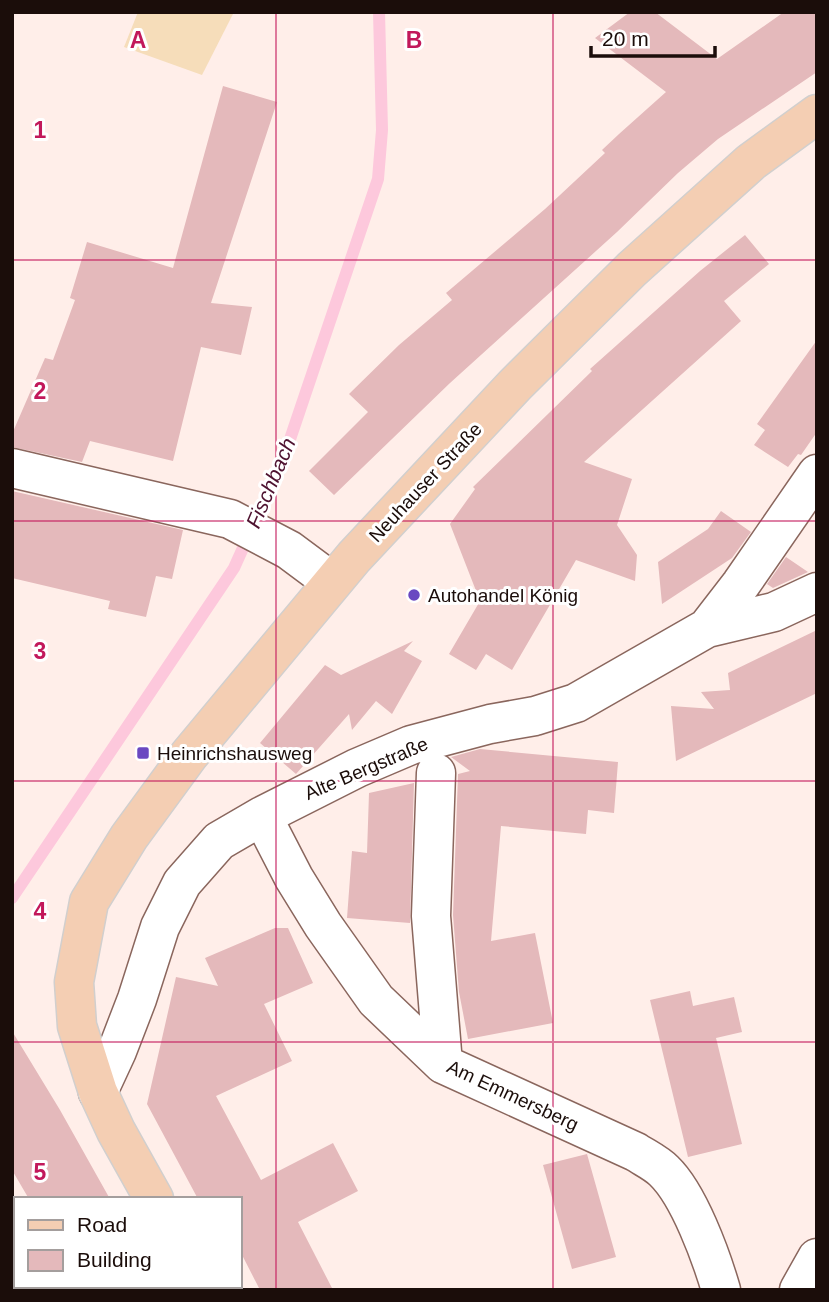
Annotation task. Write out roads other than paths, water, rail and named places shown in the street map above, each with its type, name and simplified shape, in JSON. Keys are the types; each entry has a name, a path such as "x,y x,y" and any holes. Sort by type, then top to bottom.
{"main road":[{"name":"Neuhauser Straße","path":"97,1092 77,1026 74,982 89,902 130,837 189,755 332,582 515,385 632,269 751,162 817,114"},
{"path":"97,1092 153,1197"}],"street":[{"path":"12,468 230,519 269,537 332,582"},
{"path":"707,628 817,474"},
{"name":"Alte Bergstraße","path":"97,1092 117,1051 137,999 160,927 182,883 219,841 357,768 411,745 490,724 534,716 576,703 707,628 774,612 817,592"},
{"name":"Alte Bergstraße","path":"436,773 431,916 443,1065"},
{"name":"Am Emmersberg","path":"262,816 294,878 323,925 376,1000 443,1065 636,1152 664,1171 684,1198 720,1290"},
{"path":"799,1290 817,1258"}],"waterway":[{"name":"Fischbach","path":"12,898 234,568 284,457 378,179 382,130 379,12"}],"place":[{"name":"Autohandel König","path":"414,595"},
{"name":"Heinrichshausweg","path":"143,753"}]}
